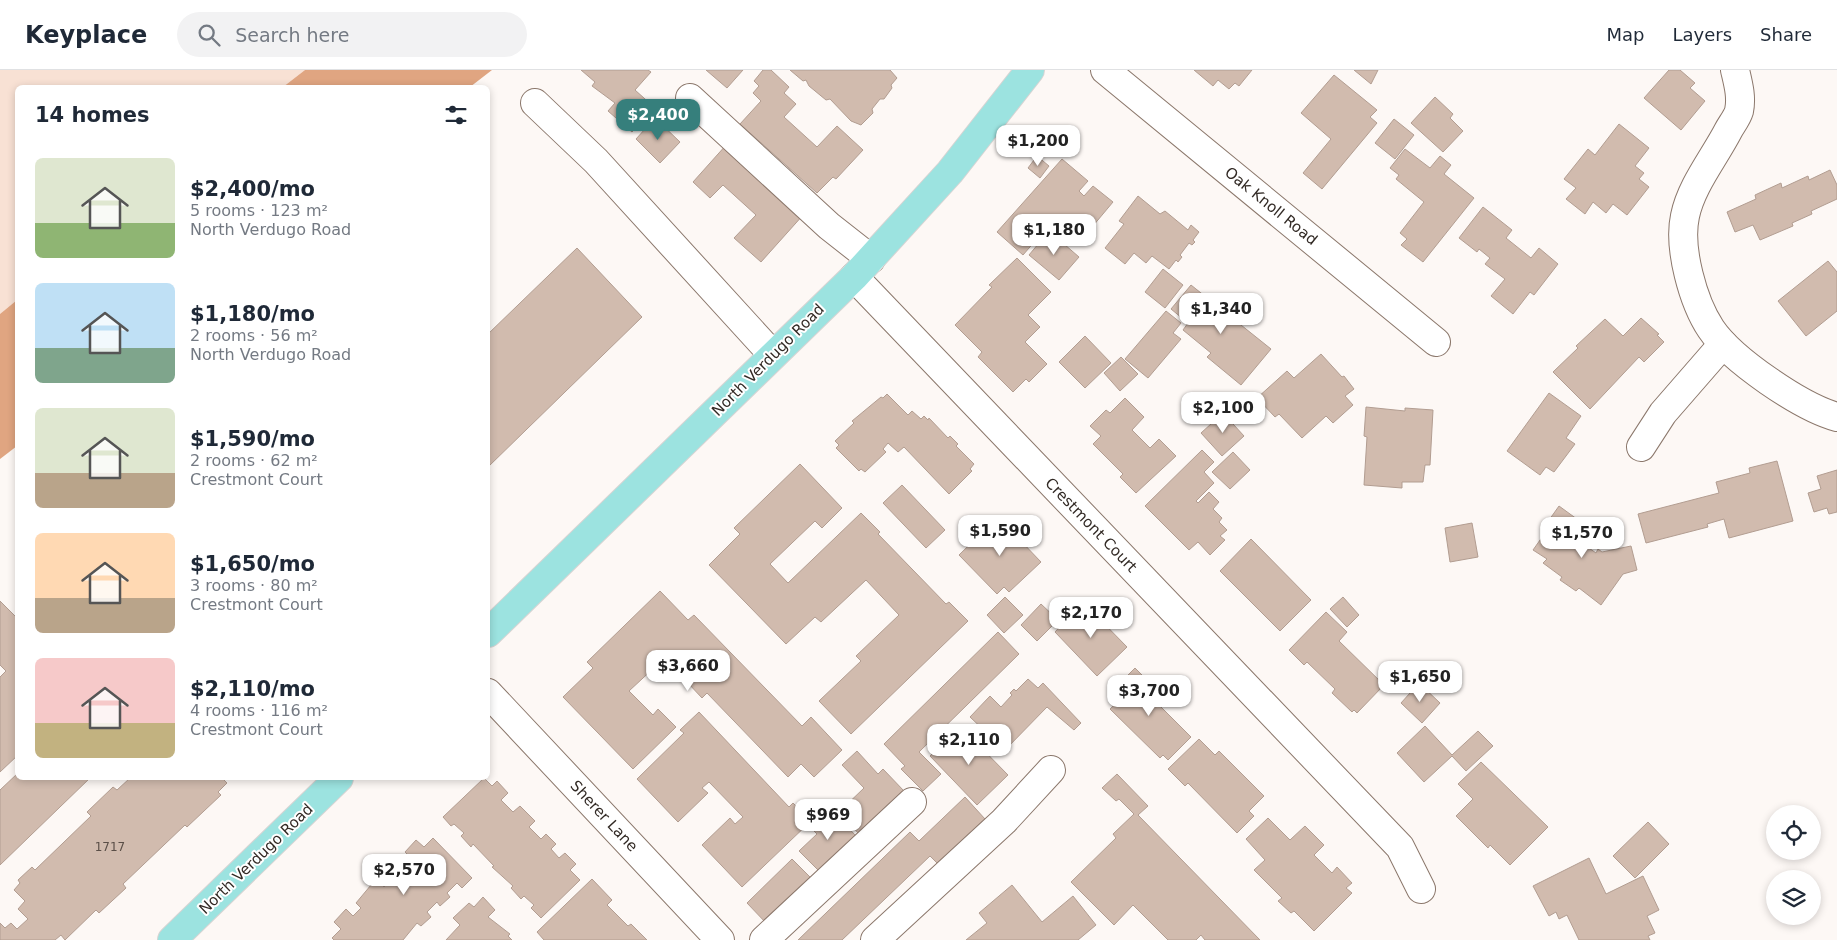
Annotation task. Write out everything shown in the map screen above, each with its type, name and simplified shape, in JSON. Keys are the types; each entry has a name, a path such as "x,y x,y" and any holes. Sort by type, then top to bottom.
{"main road":[{"name":"North Verdugo Road","path":"490,631 862,268 950,172 1030,70"},
{"name":"North Verdugo Road","path":"172,940 337,780"}],"street":[{"name":"Oak Knoll Road","path":"1105,70 1436,342"},
{"path":"1734,70 1740,90 1738,111 1695,189 1685,216 1684,246 1693,290 1710,328 1723,344 1787,395 1820,412 1837,417"},
{"name":"Crestmont Court","path":"690,98 828,226 862,268 1400,847 1421,889"},
{"path":"534,102 596,161 774,355"},
{"path":"1641,447 1663,413 1723,344"},
{"name":"Sherer Lane","path":"490,695 720,940"},
{"path":"875,940 1004,821 1051,770"},
{"path":"764,940 912,802"}],"shaded area":[{"path":"0,70 305,70 286,85 15,85 15,302 0,314"},
{"path":"305,70 492,70 473,85 286,85"},
{"path":"15,302 15,448 0,459 0,314"}],"building":[{"path":"581,70 648,70 651,72 635,90 654,107 632,132 608,111 615,103 592,86 595,82"},
{"path":"706,70 743,70 727,88"},
{"path":"763,70 771,70 789,87 784,93 796,104 784,117 817,147 837,126 863,150 836,179 833,177 817,193 740,124 761,101 753,93 759,86 754,81"},
{"path":"790,70 890,70 897,78 884,99 880,99 872,109 873,113 861,125 851,121 830,99 826,100 809,86 806,80 803,81"},
{"path":"1194,70 1252,70 1239,86 1235,83 1229,89 1218,80 1213,86"},
{"path":"1354,70 1378,70 1371,84"},
{"path":"1669,70 1680,70 1695,83 1690,88 1705,101 1681,130 1644,98"},
{"path":"1334,75 1377,110 1370,117 1377,123 1322,189 1303,173 1331,139 1301,113"},
{"path":"1435,97 1453,114 1450,118 1463,131 1443,152 1411,123"},
{"path":"655,118 680,142 660,163 636,139"},
{"path":"1394,119 1414,135 1395,159 1375,143"},
{"path":"1619,124 1649,148 1635,166 1644,173 1639,179 1649,187 1627,215 1613,204 1606,213 1593,202 1585,214 1566,199 1576,188 1564,179 1588,149 1595,155"},
{"path":"727,144 804,214 761,262 734,238 756,215 723,185 710,198 693,182"},
{"path":"1405,149 1430,168 1440,156 1451,165 1444,174 1474,198 1423,262 1401,245 1407,239 1400,233 1424,202 1396,179 1399,175 1390,168"},
{"path":"1037,156 1049,166 1040,178 1028,168"},
{"path":"1062,159 1088,181 1079,191 1084,196 1093,186 1113,202 1082,239 1057,218 1055,221 1048,215 1037,229 1042,233 1023,255 997,232"},
{"path":"1830,170 1837,185 1837,199 1811,211 1812,214 1792,223 1793,226 1760,240 1753,225 1735,232 1727,212 1756,199 1755,195 1781,183 1782,188 1808,176 1809,180"},
{"path":"1138,196 1160,214 1165,211 1188,230 1191,225 1199,232 1193,240 1195,242 1192,245 1189,243 1180,255 1182,257 1178,262 1176,260 1169,269 1152,256 1146,263 1134,253 1125,264 1105,248 1124,224 1119,221"},
{"path":"1483,207 1512,230 1506,238 1531,258 1539,248 1558,264 1534,295 1530,292 1513,314 1491,296 1505,279 1485,264 1490,258 1479,249 1477,252 1459,238"},
{"path":"1049,231 1079,257 1059,280 1029,255"},
{"path":"577,248 642,317 490,465 490,332"},
{"path":"1017,258 1051,292 1028,315 1040,327 1025,342 1047,364 1029,382 1026,379 1013,392 978,357 982,352 955,325 992,287 989,285"},
{"path":"1828,261 1837,272 1837,311 1806,336 1778,301"},
{"path":"1163,269 1183,285 1165,308 1145,292"},
{"path":"1191,285 1271,349 1241,385 1207,357 1211,353 1183,330 1188,323 1171,309"},
{"path":"1166,311 1181,323 1173,333 1181,339 1148,378 1125,359"},
{"path":"1641,318 1659,334 1657,335 1664,342 1644,362 1639,357 1590,409 1553,372 1578,348 1576,346 1605,319 1623,336"},
{"path":"1085,336 1111,363 1085,388 1059,362"},
{"path":"1321,354 1342,377 1344,376 1354,389 1345,396 1353,405 1333,423 1326,416 1302,438 1279,414 1275,417 1257,398 1287,371 1294,378"},
{"path":"1121,357 1138,374 1120,391 1104,373"},
{"path":"1549,393 1581,416 1566,438 1575,444 1554,472 1546,467 1540,475 1507,451"},
{"path":"887,394 908,415 912,411 921,419 924,416 928,420 929,418 948,438 950,436 958,444 956,446 974,464 970,469 972,471 949,494 904,447 898,452 888,443 883,449 886,452 865,472 861,469 859,471 836,448 839,445 835,441 854,423 852,421"},
{"path":"1125,398 1144,417 1132,430 1150,448 1159,439 1176,456 1136,493 1120,477 1123,474 1093,444 1101,436 1090,426 1106,410 1110,413"},
{"path":"1366,407 1405,411 1405,408 1433,410 1430,465 1425,465 1423,482 1402,482 1402,488 1364,485 1367,437 1364,436"},
{"path":"1223,413 1244,436 1222,456 1201,433"},
{"path":"1202,450 1214,462 1204,472 1214,483 1196,501 1198,503 1209,492 1219,502 1213,509 1222,518 1219,522 1227,530 1220,536 1225,540 1210,555 1198,542 1189,550 1145,506"},
{"path":"1233,452 1250,470 1230,489 1212,472"},
{"path":"1777,461 1793,521 1729,538 1724,519 1707,524 1708,527 1646,543 1638,514 1719,493 1716,482 1750,473 1749,468"},
{"path":"800,464 842,508 822,528 815,521 770,564 788,583 861,513 880,532 878,534 946,604 949,602 968,621 851,734 819,701 861,661 856,656 899,615 866,580 821,622 815,617 786,644 709,565 740,534 734,528"},
{"path":"1837,470 1837,512 1829,514 1827,508 1814,512 1808,493 1821,489 1817,476"},
{"path":"902,485 945,530 926,548 883,503"},
{"path":"1559,506 1581,522 1573,531 1576,533 1568,539 1583,550 1586,546 1596,553 1598,549 1602,552 1631,546 1637,570 1623,574 1601,605 1579,588 1576,591 1560,580 1562,577 1543,563 1547,559 1533,550 1545,533 1542,530"},
{"path":"998,517 1041,562 1009,592 1004,587 997,594 959,555"},
{"path":"1472,523 1478,557 1450,562 1445,528"},
{"path":"1251,539 1311,600 1280,631 1220,571"},
{"path":"660,591 688,620 694,615 802,726 811,717 842,750 814,777 801,764 788,777 707,693 702,698 659,652 651,660 656,666 629,691 653,715 658,709 676,727 633,769 563,697 593,668 587,662"},
{"path":"1005,597 1023,615 1004,633 987,615"},
{"path":"1343,597 1359,615 1347,627 1330,609"},
{"path":"0,601 15,616 15,758 0,772 0,677 6,671 0,665"},
{"path":"1083,602 1127,647 1097,676 1055,632"},
{"path":"1041,604 1058,620 1037,641 1021,625"},
{"path":"1326,612 1347,632 1339,641 1384,685 1357,713 1354,710 1352,712 1332,693 1335,689 1307,662 1304,665 1289,650"},
{"path":"998,632 1019,654 919,752 941,774 923,791 901,769 905,766 884,744"},
{"path":"1135,668 1160,693 1154,700 1191,737 1168,760 1163,755 1160,758 1110,709 1126,694 1118,685"},
{"path":"1028,679 1038,688 1043,683 1081,723 1074,730 1047,707 1005,750 970,717 990,696 1001,707 1012,695 1010,693 1014,689 1016,691"},
{"path":"1419,683 1440,703 1422,723 1401,703"},
{"path":"699,712 789,807 793,803 811,821 742,887 702,845 730,818 735,824 743,817 709,782 702,788 708,793 678,822 637,779 684,733 680,730"},
{"path":"960,726 1008,775 977,805 930,756"},
{"path":"1425,726 1452,755 1478,731 1493,746 1466,771 1452,756 1424,782 1397,753"},
{"path":"1199,739 1215,755 1219,751 1264,796 1249,811 1254,816 1237,833 1188,783 1185,786 1168,769"},
{"path":"857,751 878,774 883,769 904,791 859,834 839,812 864,788 842,765"},
{"path":"1481,762 1548,827 1510,865 1490,845 1488,848 1456,816 1473,799 1458,784"},
{"path":"1117,774 1148,806 1138,815 1260,940 1205,940 1201,935 1196,940 1168,940 1133,905 1114,925 1071,882 1116,838 1113,834 1134,814 1119,799 1116,801 1102,788"},
{"path":"15,776 15,780 88,780 0,865 0,790"},
{"path":"128,780 224,780 227,783 218,792 221,795 187,827 185,825 123,884 126,888 99,913 96,910 65,940 61,935 55,940 0,940 0,923 5,928 11,923 17,929 28,919 18,909 25,901 14,890 20,883 18,880 32,867 35,870 91,816 87,812 113,787 117,790"},
{"path":"482,780 486,780 492,786 497,781 508,793 501,800 513,812 520,806 535,821 529,827 541,839 546,834 556,844 551,849 559,858 565,853 576,864 570,870 580,880 541,918 531,908 534,905 524,896 521,899 511,888 513,886 492,867 494,866 473,844 471,847 461,836 464,833 454,824 451,826 443,817"},
{"path":"965,797 985,819 938,864 930,856 842,940 798,940 910,832 919,841"},
{"path":"830,809 858,838 821,873 799,851 817,834 811,828"},
{"path":"1268,818 1290,840 1305,826 1324,845 1314,855 1332,873 1337,867 1352,883 1346,888 1352,893 1314,931 1294,911 1291,913 1278,901 1282,898 1254,870 1265,860 1246,839"},
{"path":"1648,822 1669,844 1635,878 1613,856"},
{"path":"433,838 472,878 462,888 457,883 447,893 450,897 440,906 437,902 427,912 431,917 421,926 417,923 403,940 334,940 332,938 341,929 334,922 346,909 353,916 361,908 356,903 376,879 384,887 393,878 386,871 397,860 403,865 411,858 405,852 416,840 424,847"},
{"path":"1589,858 1606,894 1643,876 1659,910 1647,916 1655,933 1648,936 1650,940 1579,940 1567,915 1559,919 1556,912 1549,916 1533,886"},
{"path":"792,859 813,880 767,924 747,903"},
{"path":"592,879 612,900 607,905 628,926 631,924 647,940 544,940 537,932"},
{"path":"1012,885 1042,922 1073,896 1096,925 1078,940 966,940 987,923 979,913"},
{"path":"483,897 495,910 488,917 510,934 508,936 512,940 446,940 460,925 453,918 469,903 474,907"}]}
